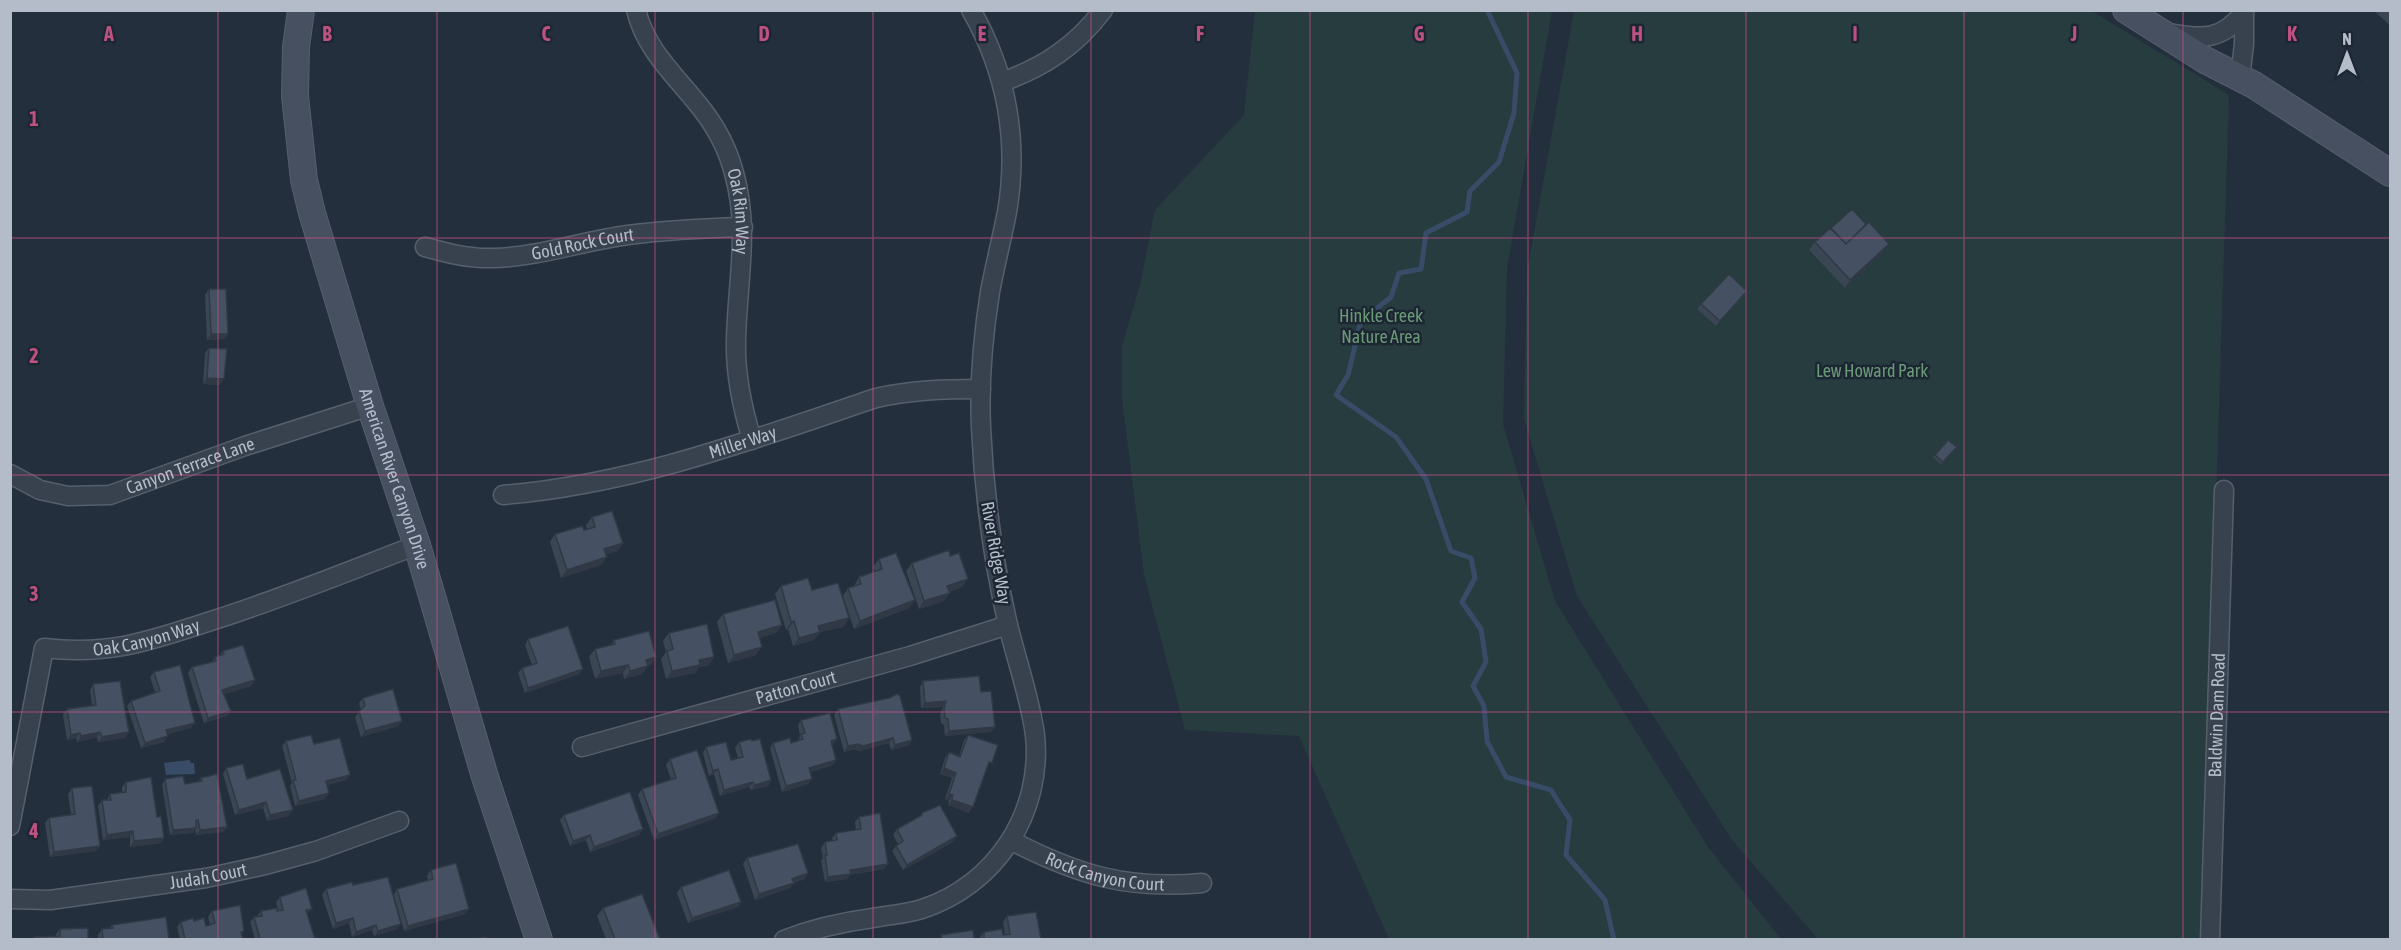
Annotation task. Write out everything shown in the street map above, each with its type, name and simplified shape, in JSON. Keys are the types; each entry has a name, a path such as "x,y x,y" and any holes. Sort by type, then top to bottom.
{"main road":[{"name":"American River Canyon Drive","path":"301,10 296,48 295,96 304,180 370,405 417,545 486,777 539,939"},
{"path":"2126,10 2240,78 2391,173"}],"street":[{"name":"Oak Rim Way","path":"636,10 654,50 671,76 701,108 720,138 734,171 743,227 736,365 741,403 752,440"},
{"name":"River Ridge Way","path":"784,939 839,924 907,913 940,902 971,885 1012,841 1029,803 1035,779 1037,753 1033,720 1008,625 985,492 981,425 981,389 990,291 1011,181 1010,122 1002,82 989,45 971,10"},
{"path":"1002,82 1053,59 1073,44 1103,10"},
{"path":"2160,32 2195,38 2212,36 2234,25 2244,11"},
{"path":"2240,78 2244,44 2244,11"},
{"name":"Gold Rock Court","path":"425,247 463,256 491,258 519,256 627,235 682,229 743,227"},
{"name":"Miller Way","path":"503,495 601,482 670,466 876,398 926,389 981,389"},
{"name":"Canyon Terrace Lane","path":"10,474 40,490 68,496 110,495 245,446 370,405"},
{"name":"Baldwin Dam Road","path":"2210,939 2224,490"},
{"name":"Oak Canyon Way","path":"10,826 44,648 102,651 145,642 267,603 417,545"},
{"name":"Patton Court","path":"582,747 910,656 1008,625"},
{"name":"Judah Court","path":"10,899 50,900 206,878 315,851 399,821"},
{"name":"Rock Canyon Court","path":"1012,841 1052,861 1108,879 1138,884 1202,883"}],"green space":[{"name":"Hinkle Creek Nature Area","path":"1255,11 1552,11 1507,268 1503,424 1555,601 1708,847 1781,939 1389,939 1299,736 1185,730 1144,575 1122,399 1122,346 1140,285 1155,210 1244,115"},
{"name":"Lew Howard Park","path":"1574,11 2092,11 2229,95 2202,939 1818,939 1732,840 1577,596 1524,419 1527,272"}],"water":[{"path":"190,760 194,763 195,774 166,775 164,763"}],"building":[{"path":"1852,209 1866,224 1846,244 1831,228"},
{"path":"1869,222 1889,244 1850,280 1815,242 1830,228 1846,244"},
{"path":"1729,274 1747,291 1720,321 1701,304"},
{"path":"209,289 226,289 228,334 211,334"},
{"path":"209,348 227,349 224,379 207,378"},
{"path":"1948,440 1957,447 1943,462 1935,455"},
{"path":"612,511 623,543 604,549 607,557 567,570 555,534 582,526 584,530 595,527 592,517"},
{"path":"949,550 950,556 959,553 968,579 947,586 950,593 924,601 912,563"},
{"path":"896,553 915,600 860,621 848,588 861,584 859,577 882,569 879,559"},
{"path":"808,578 812,590 838,583 849,618 818,626 820,632 799,638 794,621 791,622 781,586"},
{"path":"775,600 782,625 758,632 762,647 734,655 723,614"},
{"path":"707,624 714,657 699,660 700,665 672,671 667,651 673,649 669,633"},
{"path":"568,626 583,669 528,688 522,668 537,663 528,639"},
{"path":"649,631 656,657 646,660 648,666 630,671 628,665 601,671 595,649 615,644 614,640"},
{"path":"243,645 255,680 222,690 231,711 208,718 192,667 216,661 215,657 224,654 223,651"},
{"path":"180,665 195,723 166,730 168,736 145,743 131,701 160,691 154,672"},
{"path":"979,676 981,692 991,691 995,727 949,731 944,709 946,701 925,703 923,681"},
{"path":"120,681 129,732 102,737 100,732 81,736 80,733 71,735 67,709 96,705 93,684"},
{"path":"393,689 402,721 365,731 359,711 365,706 363,698"},
{"path":"897,694 900,696 912,740 895,745 893,738 863,746 858,744 848,746 838,709 889,698"},
{"path":"830,713 837,739 831,741 836,760 809,768 812,779 786,786 773,743 790,738 791,743 803,739 801,734 805,733 801,720"},
{"path":"311,735 314,744 340,738 350,775 326,781 329,793 299,801 286,741"},
{"path":"968,735 998,745 992,763 989,762 973,807 952,800 953,795 949,794 956,773 944,768 949,752 960,757"},
{"path":"751,739 752,741 760,739 771,780 724,790 718,769 713,771 706,747 726,742 731,760 743,757 739,742"},
{"path":"697,750 719,813 658,834 642,789 676,778 670,759"},
{"path":"243,764 247,779 280,769 293,810 270,815 266,802 239,810 226,768"},
{"path":"217,774 227,827 200,830 198,820 196,820 196,828 173,830 165,779 183,776 185,784 202,781 201,778"},
{"path":"151,777 157,817 161,816 164,838 134,841 133,831 107,835 102,800 111,800 110,794 126,792 126,782"},
{"path":"92,786 100,846 54,852 49,818 75,814 72,788"},
{"path":"630,792 643,829 594,847 590,835 573,841 564,815"},
{"path":"940,805 957,836 907,865 896,846 903,841 897,829"},
{"path":"880,813 888,864 850,870 851,874 828,877 825,842 837,840 836,833 861,829 859,817"},
{"path":"798,844 808,873 792,879 794,883 759,894 747,858"},
{"path":"456,863 469,909 408,926 397,889 433,879 431,870"},
{"path":"729,870 741,902 692,918 681,887"},
{"path":"388,877 401,924 378,931 376,925 356,932 353,918 336,923 326,889 352,882 353,885"},
{"path":"306,888 312,909 306,910 315,939 260,939 254,917 262,916 261,911 277,908 277,911 283,910 280,897"},
{"path":"642,894 660,939 615,939 603,908"},
{"path":"240,905 243,939 185,939 181,922 193,918 194,921 204,918 206,926 215,923 212,911"},
{"path":"1036,912 1041,939 984,939 984,932 1002,929 1003,935 1010,934 1007,916"},
{"path":"166,917 169,939 103,939 102,929 113,928 112,925"},
{"path":"88,928 88,939 34,939 34,937 60,936 60,929"},
{"path":"973,930 974,939 942,939 941,935"}],"waterway":[{"path":"1487,10 1517,73 1514,113 1499,162 1470,191 1467,212 1426,233 1421,269 1399,273 1391,297 1361,321 1348,375 1336,395 1396,437 1426,479 1451,551 1471,558 1475,578 1462,602 1481,629 1486,662 1473,686 1484,706 1487,741 1506,777 1551,790 1570,820 1566,855 1605,900 1614,940"}]}
